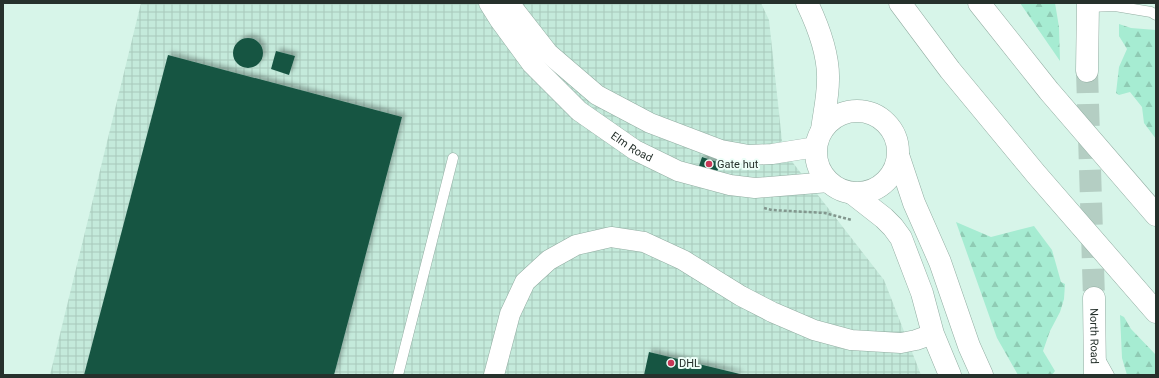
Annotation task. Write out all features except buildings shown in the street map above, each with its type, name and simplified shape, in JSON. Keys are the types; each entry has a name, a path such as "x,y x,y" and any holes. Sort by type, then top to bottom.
{"main road":[{"path":"807,3 814,18 826,54 828,79 816,160 821,172 830,182 840,189 852,193 864,193 875,189 886,182 894,171 899,158"},
{"path":"900,3 965,88 1036,174 1156,312"},
{"path":"979,3 1049,91 1156,215"},
{"path":"1087,71 1088,5"},
{"path":"819,139 831,119 843,112 857,110 872,112 884,119 893,130 898,143 899,158 914,204 940,262 964,334 982,375"},
{"path":"852,193 884,218 893,227 900,238 922,293 933,334 950,375"},
{"name":"North Road","path":"1094,298 1095,375"}],"street":[{"name":"Elm Road","path":"489,3 532,64 579,110 634,150 678,171 730,185 755,188 830,182"},
{"path":"508,3 548,53 598,96 650,124 721,150 749,155 772,154 819,139"},
{"path":"494,375 510,314 525,282 549,260 576,245 611,237 644,242 677,257 741,296 772,312 814,330 851,340 901,343 933,334"}],"lane":[{"path":"1088,5 1116,6 1151,12 1156,15"},
{"path":"401,374 453,158"},
{"path":"1095,350 1109,375"}],"shaded area":[{"path":"141,3 761,3 769,20 783,150 884,280 921,375 50,375"}],"green space":[{"path":"1020,3 1055,3 1059,27 1060,61"},
{"path":"1119,24 1131,28 1156,30 1156,139 1144,123 1142,107 1130,92 1119,95 1116,93 1119,67 1127,49 1119,36"},
{"path":"956,222 991,237 1034,226 1052,250 1061,282 1065,284 1064,299 1060,312 1050,331 1043,351 1055,371 1052,375 1018,375 997,338"},
{"path":"1120,315 1124,317 1131,329 1156,355 1156,375 1127,375 1122,358"}],"tunnel":[{"path":"1087,71 1094,298"}],"place":[{"name":"Gate hut","path":"709,164"},
{"name":"DHL","path":"671,363"}]}
